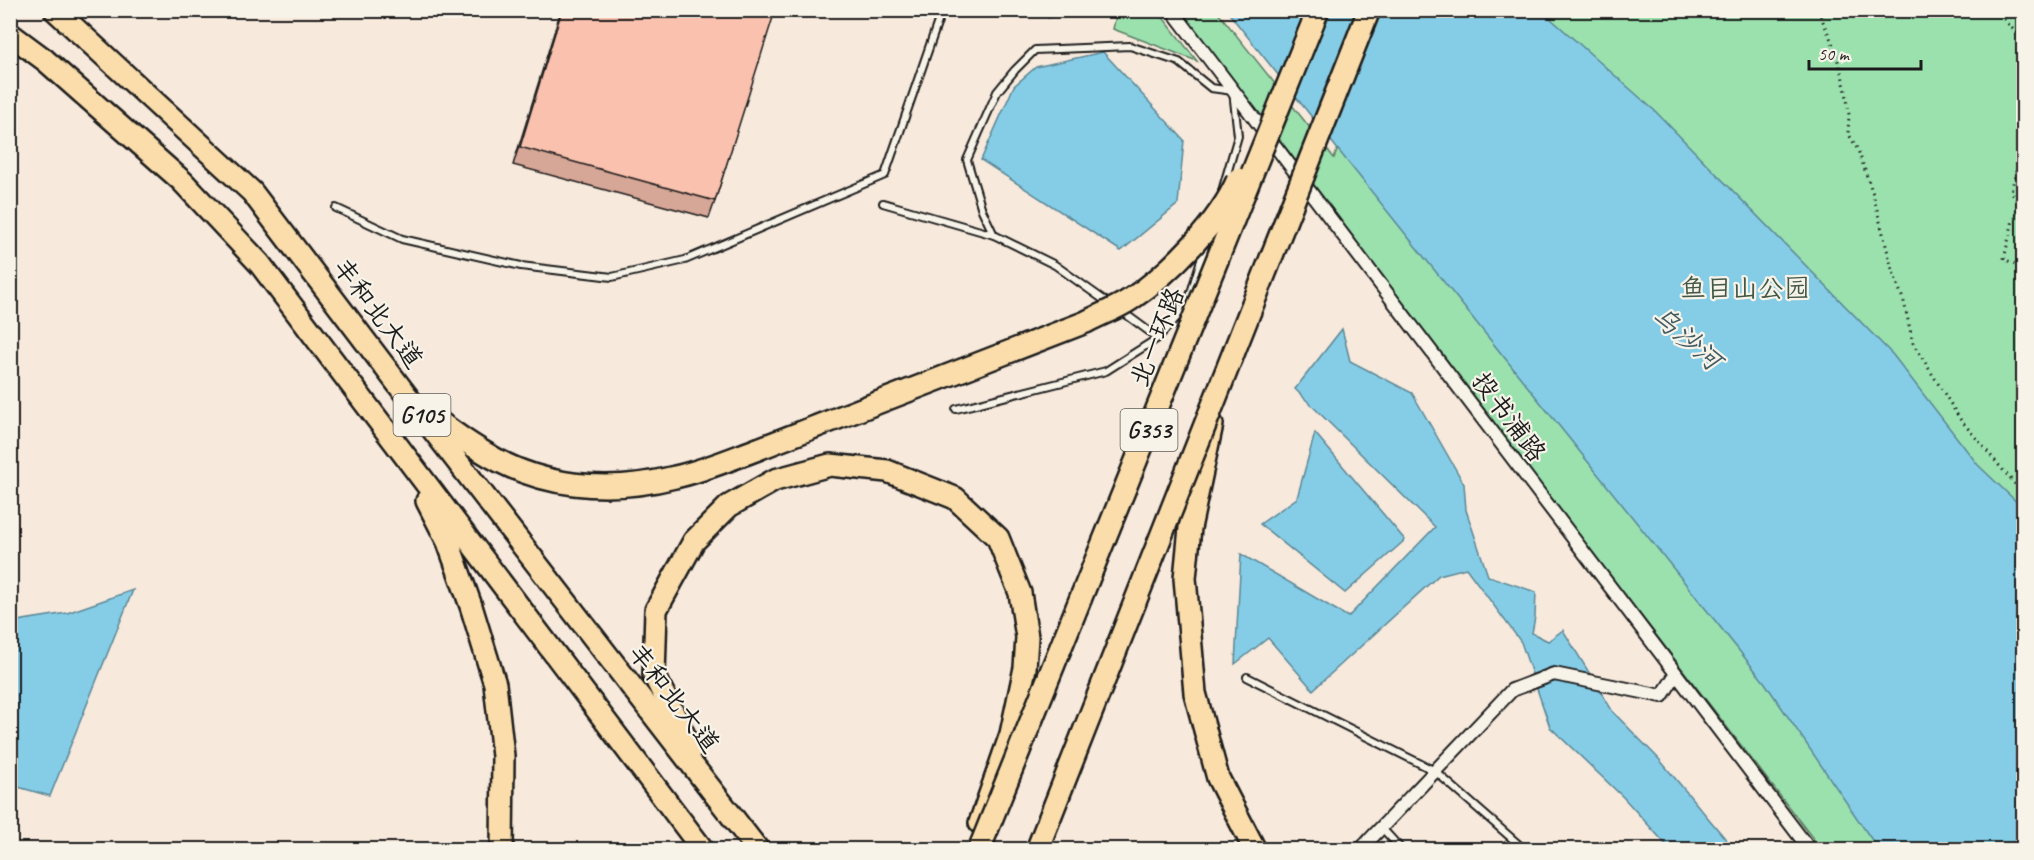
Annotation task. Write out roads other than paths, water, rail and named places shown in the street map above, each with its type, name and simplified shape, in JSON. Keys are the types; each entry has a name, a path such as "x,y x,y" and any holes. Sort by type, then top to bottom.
{"highway":[{"name":"丰和北大道","path":"55,10 252,192 413,404 758,849"},
{"path":"413,404 482,452 517,469 558,482 596,487 633,486 677,477 758,449 1086,322 1130,300 1161,276 1209,227 1233,191 1304,10"},
{"name":"北一环路","path":"979,849 1318,10"},
{"name":"G353","path":"1037,849 1369,10"},
{"name":"G105","path":"10,34 45,60 182,181 260,264 702,849"},
{"path":"1218,394 1190,528 1185,578 1195,693 1218,778 1255,849"},
{"path":"402,453 448,542 495,684 503,756 502,849"},
{"path":"712,791 654,675 656,610 694,541 729,506 775,480 830,465 887,471 955,498 998,538 1020,593 1027,637 1025,668 1011,734 971,849"}],"street":[{"name":"投书浦路","path":"1172,10 1810,849"},
{"path":"1360,849 1512,690 1554,674 1662,696 1676,674"}],"lane":[{"path":"336,208 402,239 521,266 612,277 685,260 885,176 942,10"},
{"path":"956,409 1106,371 1158,338 1178,316 1190,296 1239,136 1233,91 1210,88 1179,62 1130,46 1035,50 997,92 967,160 982,210 994,235"},
{"path":"883,203 994,235 1055,265 1158,338"},
{"path":"1247,676 1435,771 1525,849"},
{"path":"1381,827 1402,849"}],"water":[{"path":"1043,11 1086,11 1048,18"},
{"name":"鱼目山公园","path":"1227,11 1542,11 1655,111 1893,355 1978,465 2023,508 2023,849 1878,849 1765,683"},
{"path":"1103,52 1184,140 1178,204 1121,251 981,160 1014,86 1036,67"},
{"path":"1342,329 1350,361 1412,393 1464,484 1466,510 1488,576 1536,592 1532,633 1548,641 1563,630 1613,712 1659,759 1734,849 1670,849 1623,797 1550,727 1521,642 1466,568 1439,575 1313,690 1268,638 1235,664 1241,554 1348,617 1435,527 1295,389"},
{"path":"1315,433 1405,540 1345,593 1260,524 1297,498"},
{"path":"133,590 50,796 11,785 11,622 67,613"}],"water label":[{"name":"乌沙河","path":"1687,338"}]}
